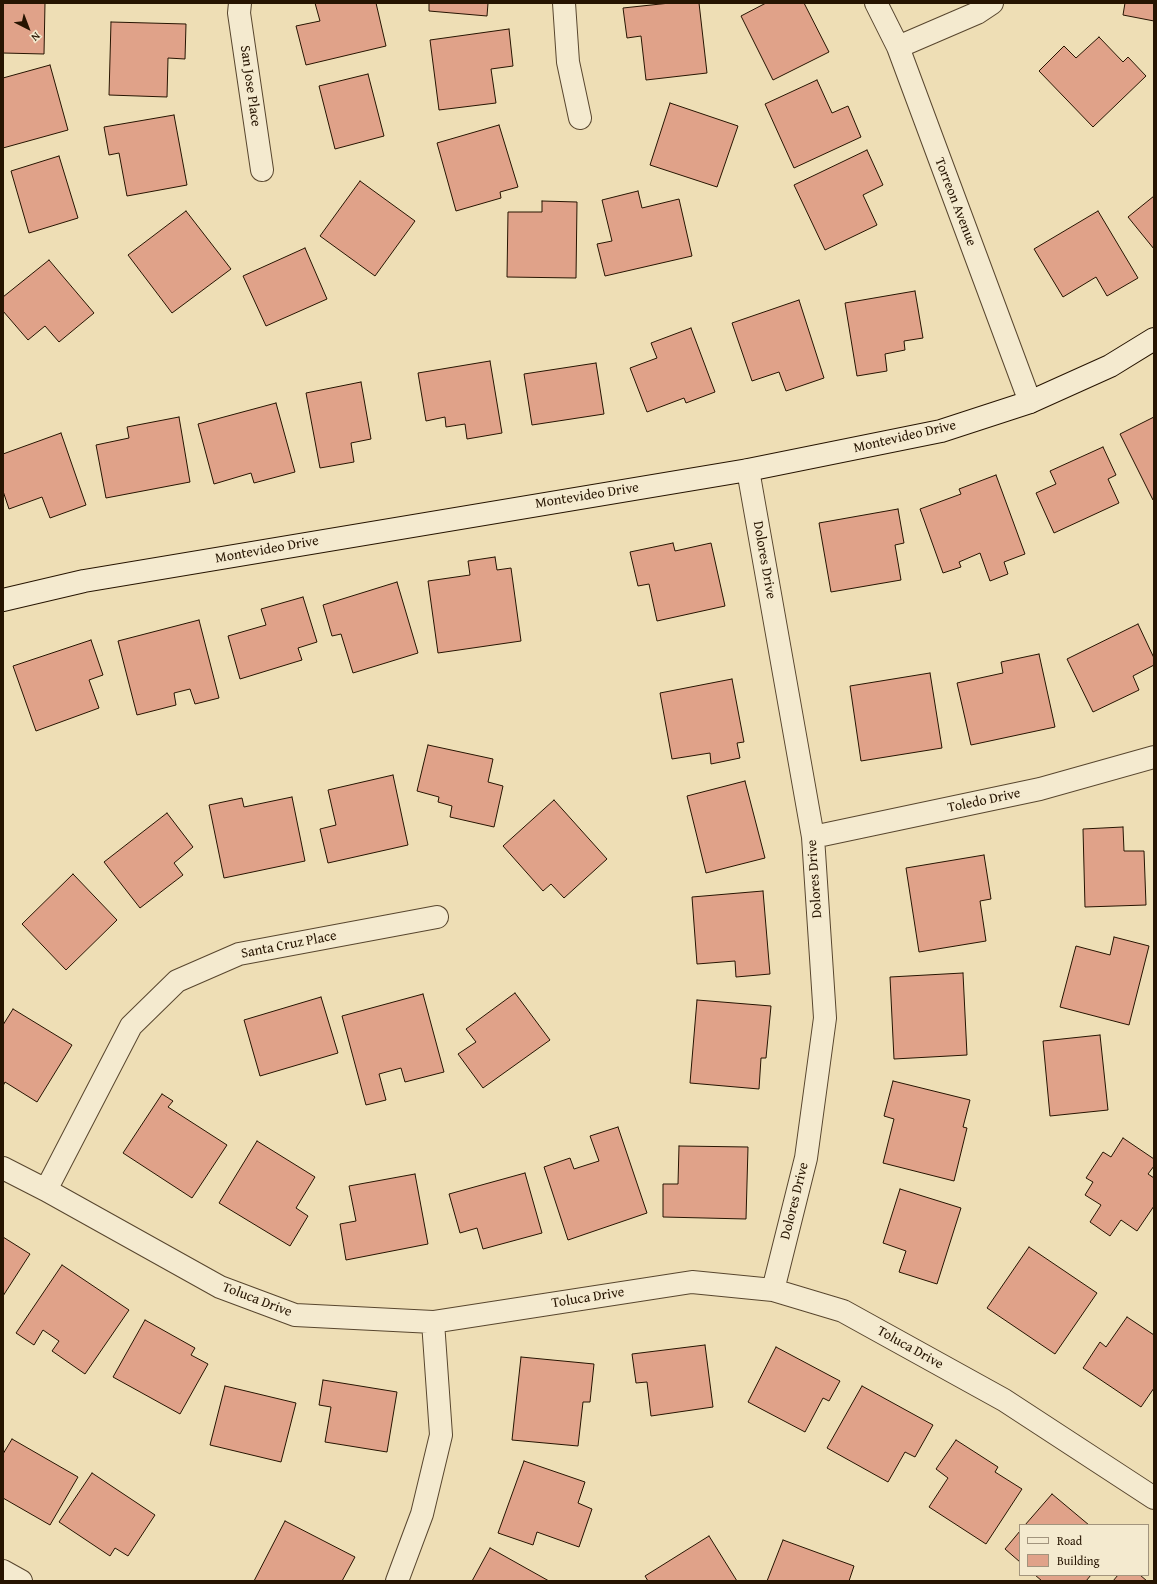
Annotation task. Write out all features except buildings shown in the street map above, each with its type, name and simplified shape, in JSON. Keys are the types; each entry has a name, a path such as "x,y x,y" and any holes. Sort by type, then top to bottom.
{"street":[{"name":"San Jose Place","path":"240,3 239,13 262,170"},
{"path":"564,3 568,62 580,118"},
{"name":"Torreon Avenue","path":"876,3 898,47 1030,402"},
{"path":"898,47 977,13 992,3"},
{"name":"Montevideo Drive","path":"3,600 84,581 748,470 941,432 1030,402 1110,366 1154,339"},
{"name":"Dolores Drive","path":"748,470 813,837 824,1018 806,1158 773,1290"},
{"name":"Toledo Drive","path":"813,837 1040,789 1154,757"},
{"name":"Santa Cruz Place","path":"46,1190 130,1026 177,981 239,954 438,917"},
{"name":"Toluca Drive","path":"3,1168 46,1190 220,1287 295,1315 433,1322 692,1282 773,1290 843,1311 1004,1400 1154,1498"},
{"path":"397,1581 422,1514 440,1434 433,1322"},
{"path":"3,1571 21,1581"}]}
